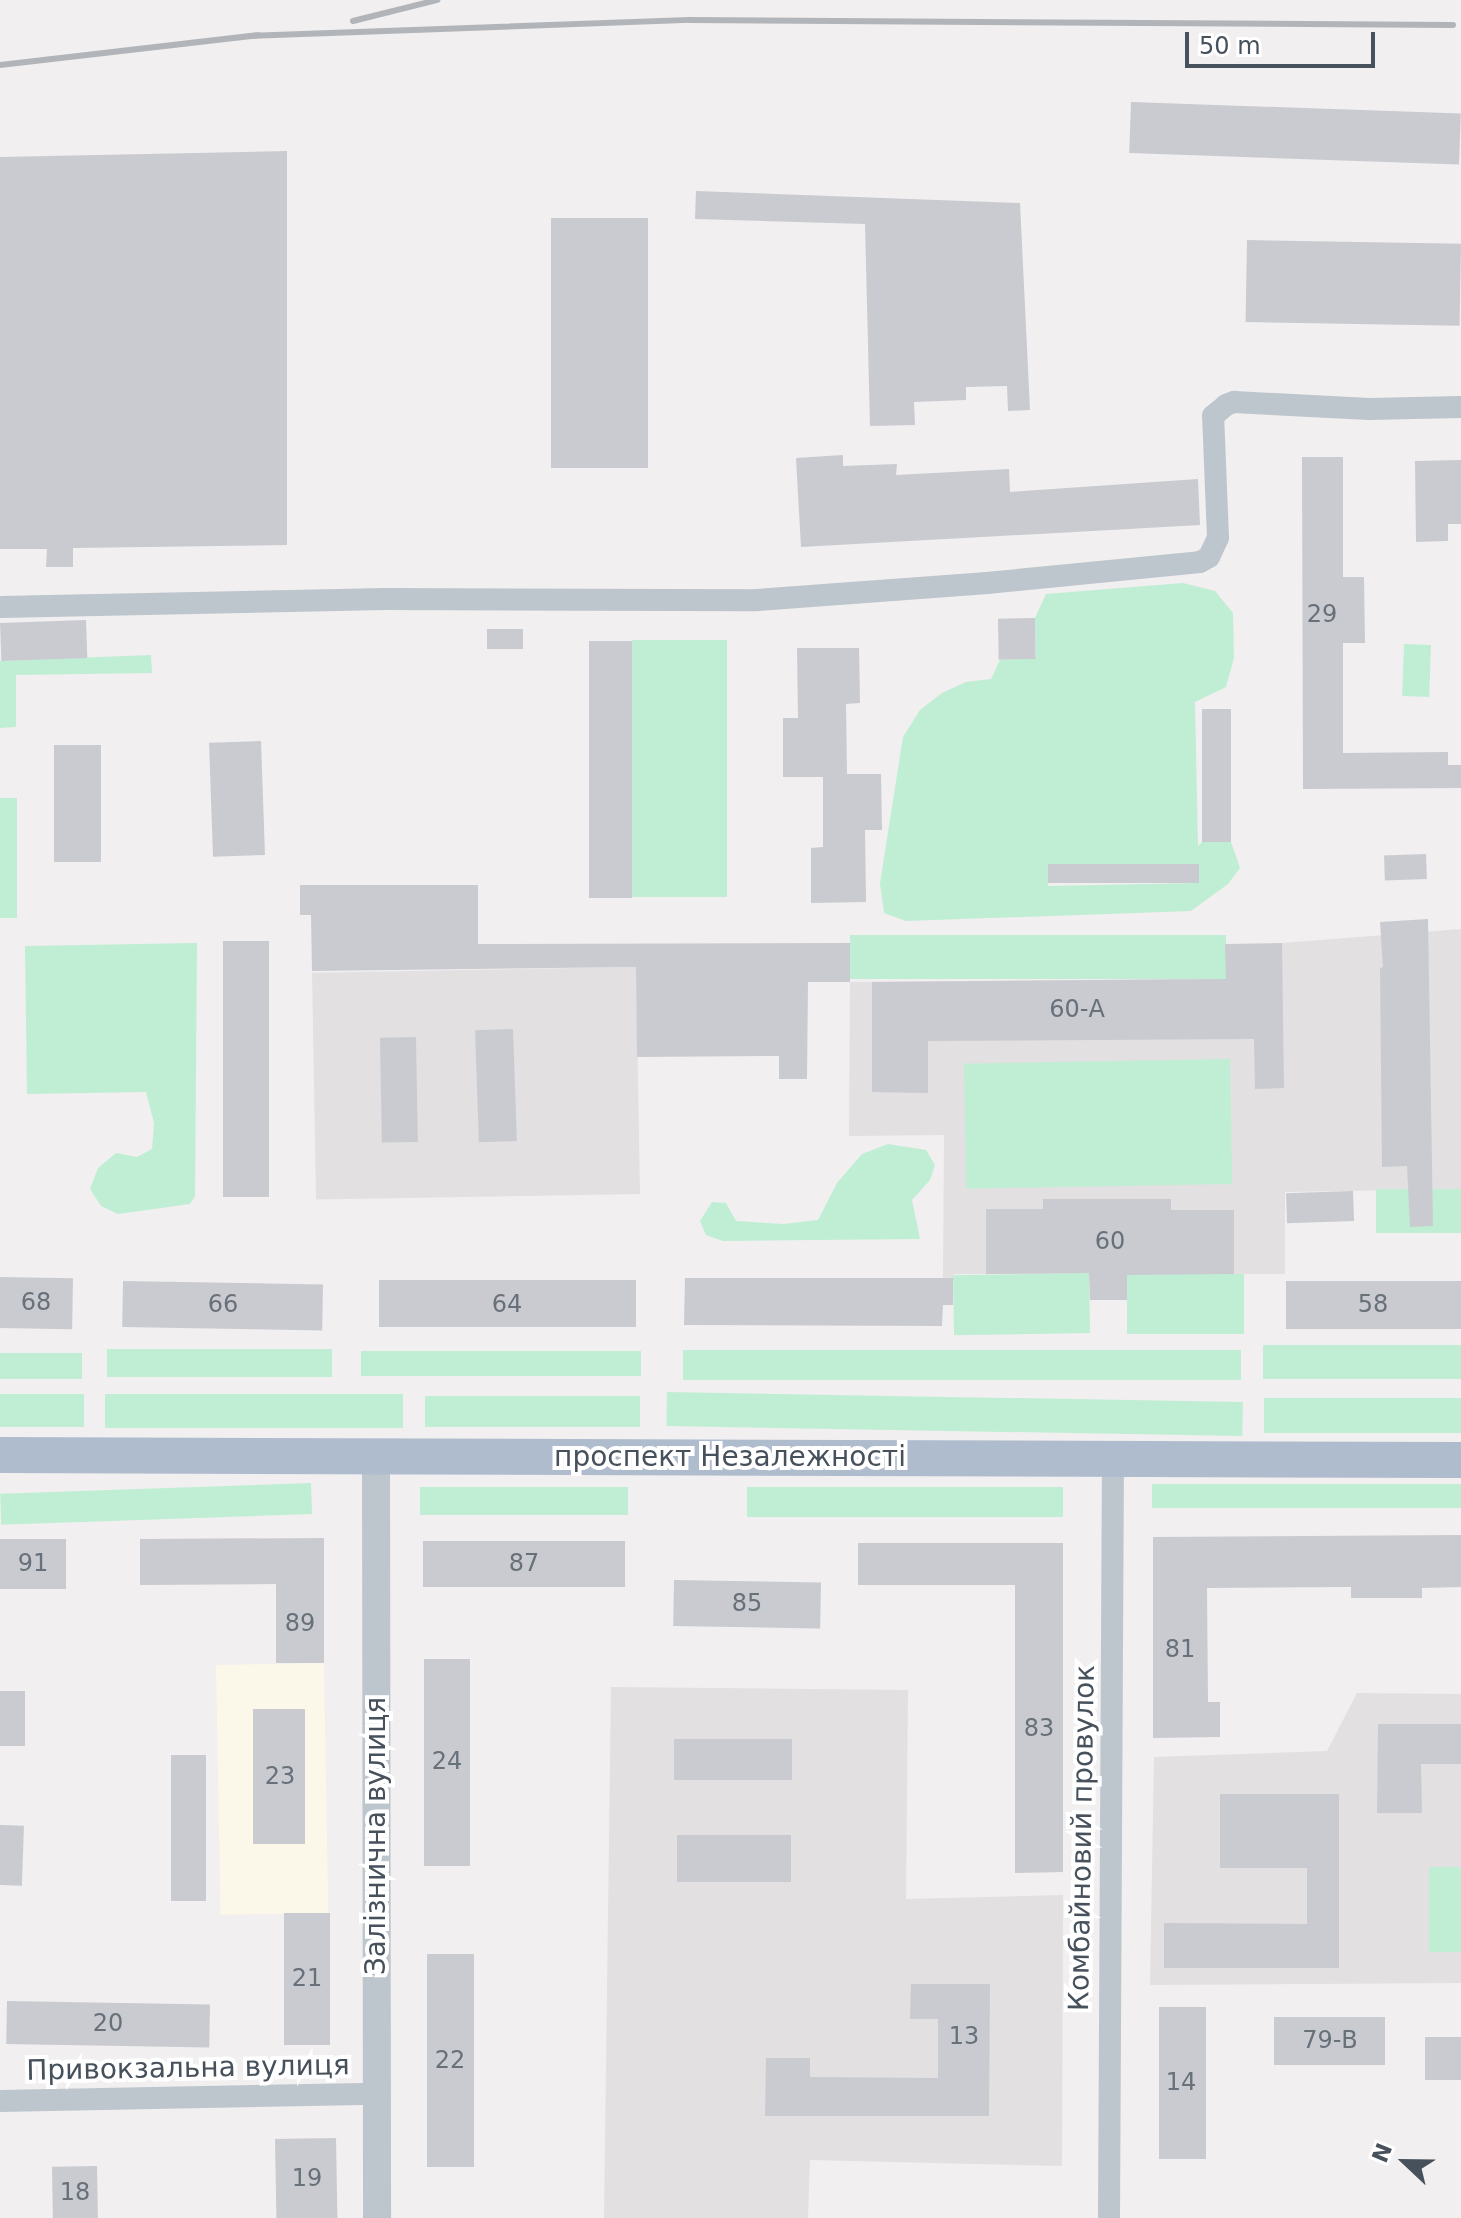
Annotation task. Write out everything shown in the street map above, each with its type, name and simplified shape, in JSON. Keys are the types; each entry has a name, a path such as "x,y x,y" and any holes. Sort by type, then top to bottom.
{"main road":[{"name":"проспект Незалежності","path":"0,1455 1461,1460"}],"street":[{"path":"0,607 416,599 757,600 987,583 1200,562 1209,557 1218,538 1213,416 1226,405 1234,402 1369,409 1461,407"},
{"name":"Залізнична вулиця","path":"376,1455 377,2218"},
{"name":"Комбайновий провулок","path":"1109,2218 1113,1459"},
{"name":"Привокзальна вулиця","path":"0,2101 376,2094"}],"shaded area":[{"path":"1461,929 1461,1189 1285,1192 1285,1274 954,1274 953,1278 943,1279 944,1135 849,1136 850,982 1282,978 1282,943"},
{"path":"636,967 640,1194 316,1200 312,973"},
{"path":"324,1663 328,1913 220,1915 216,1665"},
{"path":"611,1687 908,1690 906,1899 1063,1895 1062,2166 810,2160 808,2218 604,2218"},
{"path":"1357,1693 1461,1694 1461,1983 1150,1985 1154,1757 1327,1751"}],"green space":[{"path":"1183,583 1215,591 1233,613 1234,658 1226,687 1195,702 1198,846 1202,842 1231,842 1240,868 1228,884 1191,911 906,921 884,913 880,883 903,737 920,710 942,693 966,682 991,679 1000,660 1036,658 1035,618 1046,594","holes":["1198,864 1198,883 1048,886 1048,867"]},
{"path":"632,640 727,640 727,897 632,897"},
{"path":"1404,644 1431,645 1429,697 1402,696"},
{"path":"151,655 152,673 16,675 16,727 0,728 0,661"},
{"path":"0,798 17,798 17,918 0,918"},
{"path":"850,935 1226,935 1226,979 850,979"},
{"path":"197,943 195,1196 190,1204 118,1214 101,1206 90,1189 98,1168 116,1153 137,1157 152,1149 154,1123 146,1092 27,1094 25,946"},
{"path":"1230,1059 1232,1184 966,1189 964,1064"},
{"path":"888,1144 926,1150 935,1165 930,1180 912,1200 920,1239 723,1241 706,1235 700,1221 712,1202 726,1203 736,1221 784,1224 818,1220 837,1183 862,1154"},
{"path":"1376,1189 1461,1189 1461,1233 1376,1233"},
{"path":"1089,1273 1090,1333 954,1335 953,1275"},
{"path":"1127,1274 1244,1274 1244,1334 1127,1334"},
{"path":"1263,1345 1461,1345 1461,1379 1263,1379"},
{"path":"107,1349 332,1349 332,1377 107,1377"},
{"path":"683,1350 1241,1350 1241,1380 683,1380"},
{"path":"361,1351 641,1351 641,1376 361,1376"},
{"path":"0,1353 82,1353 82,1379 0,1379"},
{"path":"667,1392 1243,1402 1242,1436 666,1426"},
{"path":"0,1394 84,1394 84,1427 0,1427"},
{"path":"105,1394 403,1394 403,1428 105,1428"},
{"path":"425,1396 640,1396 640,1427 425,1427"},
{"path":"1264,1398 1461,1398 1461,1433 1264,1433"},
{"path":"311,1483 312,1514 1,1525 0,1494"},
{"path":"1152,1484 1461,1484 1461,1508 1152,1508"},
{"path":"420,1487 628,1487 628,1515 420,1515"},
{"path":"747,1487 1063,1487 1063,1517 747,1517"},
{"path":"1429,1867 1461,1867 1461,1952 1429,1952"}],"building":[{"path":"1131,102 1461,114 1459,164 1129,153"},
{"path":"287,151 287,545 73,548 73,567 46,567 47,549 0,549 0,157"},
{"path":"696,191 1020,203 1030,410 1008,411 1007,386 966,387 966,400 914,402 915,425 870,426 865,224 695,219"},
{"path":"551,218 648,218 648,468 551,468"},
{"path":"1247,240 1461,244 1460,326 1246,322"},
{"path":"843,455 843,466 897,464 896,475 1009,469 1010,492 1198,479 1200,525 801,547 796,458"},
{"path":"1302,457 1343,457 1343,577 1364,577 1365,643 1343,643 1343,753 1448,752 1448,765 1461,765 1461,788 1303,789"},
{"path":"1461,460 1461,524 1448,524 1448,541 1416,542 1415,461"},
{"path":"1035,618 1036,659 999,660 998,619"},
{"path":"86,620 87,658 1,661 0,623"},
{"path":"487,629 523,629 523,649 487,649"},
{"path":"589,641 632,641 632,898 589,898"},
{"path":"797,648 859,648 860,703 846,704 847,774 881,774 882,830 865,830 866,902 811,903 811,848 823,847 823,777 783,777 783,718 798,718"},
{"path":"1202,709 1231,709 1231,842 1202,842"},
{"path":"261,741 265,855 213,857 209,743"},
{"path":"54,745 101,745 101,862 54,862"},
{"path":"1426,854 1427,879 1385,880 1384,855"},
{"path":"1048,864 1199,864 1199,883 1048,883"},
{"path":"300,885 478,885 478,944 850,943 850,982 808,982 807,1079 779,1079 779,1056 637,1057 636,967 312,971 311,915 300,915"},
{"path":"1428,919 1433,1226 1410,1227 1407,1166 1382,1167 1380,968 1383,967 1380,922"},
{"path":"223,941 269,941 269,1197 223,1197"},
{"path":"1282,943 1284,1088 1255,1089 1254,1039 928,1041 928,1093 872,1092 872,982 1226,979 1225,944"},
{"path":"513,1029 517,1141 479,1142 475,1030"},
{"path":"416,1037 418,1142 382,1143 380,1038"},
{"path":"1353,1191 1354,1221 1287,1223 1286,1193"},
{"path":"1043,1199 1171,1199 1171,1210 1234,1210 1234,1274 1127,1275 1127,1300 1090,1300 1089,1273 986,1274 986,1209 1043,1209"},
{"path":"0,1277 73,1278 72,1329 0,1328"},
{"path":"685,1278 953,1278 953,1305 943,1305 942,1326 684,1325"},
{"path":"379,1280 636,1280 636,1327 379,1327"},
{"path":"123,1281 323,1284 322,1330 122,1327"},
{"path":"1286,1281 1461,1281 1461,1329 1286,1329"},
{"path":"1461,1535 1461,1587 1422,1588 1422,1598 1351,1598 1351,1587 1207,1588 1208,1702 1220,1702 1220,1737 1153,1738 1153,1537"},
{"path":"324,1538 324,1663 276,1663 276,1584 140,1585 140,1539"},
{"path":"0,1539 66,1539 66,1589 0,1589"},
{"path":"423,1541 625,1541 625,1587 423,1587"},
{"path":"858,1543 1063,1543 1063,1872 1015,1873 1015,1585 858,1585"},
{"path":"674,1580 821,1583 820,1629 673,1626"},
{"path":"424,1659 470,1659 470,1866 424,1866"},
{"path":"0,1691 25,1691 25,1746 0,1746"},
{"path":"253,1709 305,1709 305,1844 253,1844"},
{"path":"1378,1724 1461,1724 1461,1764 1421,1764 1422,1813 1377,1813"},
{"path":"674,1739 792,1739 792,1780 674,1780"},
{"path":"171,1755 206,1755 206,1901 171,1901"},
{"path":"1220,1794 1339,1794 1339,1968 1164,1968 1164,1923 1307,1924 1307,1868 1220,1868"},
{"path":"0,1825 24,1826 22,1886 0,1885"},
{"path":"677,1835 791,1835 791,1882 677,1882"},
{"path":"284,1913 330,1913 330,2045 284,2045"},
{"path":"427,1954 474,1954 474,2167 427,2167"},
{"path":"911,1984 990,1984 989,2116 765,2116 766,2058 810,2058 810,2077 938,2078 938,2019 910,2019"},
{"path":"7,2001 210,2005 209,2048 6,2044"},
{"path":"1159,2007 1206,2007 1206,2159 1159,2159"},
{"path":"1274,2017 1385,2017 1385,2065 1274,2065"},
{"path":"1425,2037 1461,2037 1461,2080 1425,2080"},
{"path":"336,2138 337,2218 276,2218 275,2139"},
{"path":"97,2166 98,2218 53,2218 52,2167"}],"railway":[{"path":"353,21 437,0"},
{"path":"250,36 690,20 1453,25"},
{"path":"0,65 258,35"}]}
